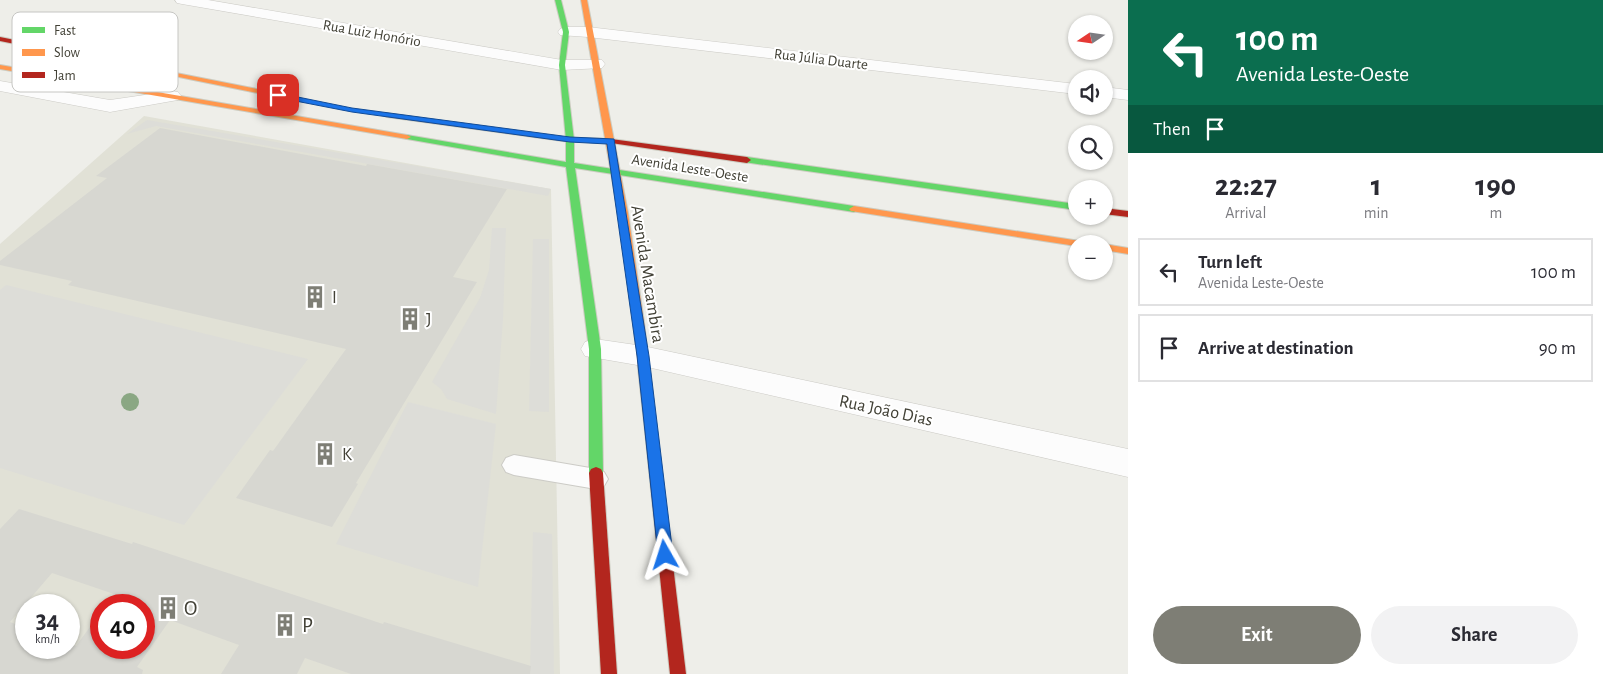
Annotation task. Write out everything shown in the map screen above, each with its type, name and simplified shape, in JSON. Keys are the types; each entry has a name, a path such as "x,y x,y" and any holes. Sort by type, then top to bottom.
{"main road":[{"path":"558,0 566,32 562,65 570,140 570,165 595,349 596,479 609,674"},
{"name":"Avenida Macambira","path":"584,0 588,32 611,141 643,356 678,674"},
{"path":"178,75 304,100"},
{"name":"Avenida Leste-Oeste","path":"148,92 570,165 1068,242"},
{"name":"Avenida Leste-Oeste","path":"371,113 570,140 611,141 1068,206"},
{"path":"1113,212 1128,214"},
{"path":"1113,249 1128,251"}],"street":[{"name":"Rua Luiz Honório","path":"182,0 562,65 596,64"},
{"name":"Rua Júlia Duarte","path":"566,32 588,32 1068,88"},
{"path":"33,92 110,106 172,96"},
{"path":"1113,93 1128,95"},
{"name":"Rua João Dias","path":"595,349 643,356 1128,464"}],"lane":[{"path":"514,465 596,479"}],"shaded area":[{"path":"144,116 551,189 560,674 0,674 0,244"},
{"path":"147,120 551,189 548,196 156,126 127,134"},
{"path":"492,228 506,228 503,319 496,414 447,399 441,389 432,382 480,298 489,270"},
{"path":"533,239 549,239 549,412 529,411"},
{"path":"6,285 308,359 184,525 0,468 0,290"},
{"path":"408,402 496,424 478,587 336,544"},
{"path":"533,532 552,534 554,674 530,674"}],"building":[{"path":"160,128 366,166 367,164 507,189 453,277 477,282 356,483 358,484 332,527 236,498 270,450 273,451 346,349 68,285 72,281 0,265 0,261 107,178 96,176"},
{"path":"19,509 132,544 133,542 383,624 384,622 531,666 530,674 351,674 305,658 297,674 221,674 239,645 170,620 155,641 155,594 114,594 52,573 34,594 15,594 15,616 10,622 15,624 15,659 80,659 80,641 90,627 90,659 143,659 137,667 143,670 142,674 0,674 0,529"}],"traffic: fast":[{"path":"558,0 566,32 562,65 570,140 570,165 595,349 596,473"},
{"path":"407,137 570,165 854,209"},
{"path":"747,160 1068,206"}],"traffic: slow":[{"path":"584,0 623,213 651,431"},
{"path":"0,67 12,69"},
{"path":"178,75 297,99"},
{"path":"145,92 407,137"},
{"path":"387,115 570,140 585,140"},
{"path":"854,209 1068,242"},
{"path":"1113,248 1128,251"}],"traffic: jam":[{"path":"0,39 12,41"},
{"path":"585,140 611,141 747,160"},
{"path":"1113,212 1128,214"},
{"path":"651,431 678,674"},
{"path":"596,473 609,674"}],"place":[{"name":"I","path":"315,297"},
{"name":"J","path":"410,319"},
{"name":"K","path":"325,454"},
{"name":"O","path":"168,608"},
{"name":"P","path":"285,625"}],"route":[{"path":"278,95 352,110 570,140 611,141 643,356 665,555"}]}
